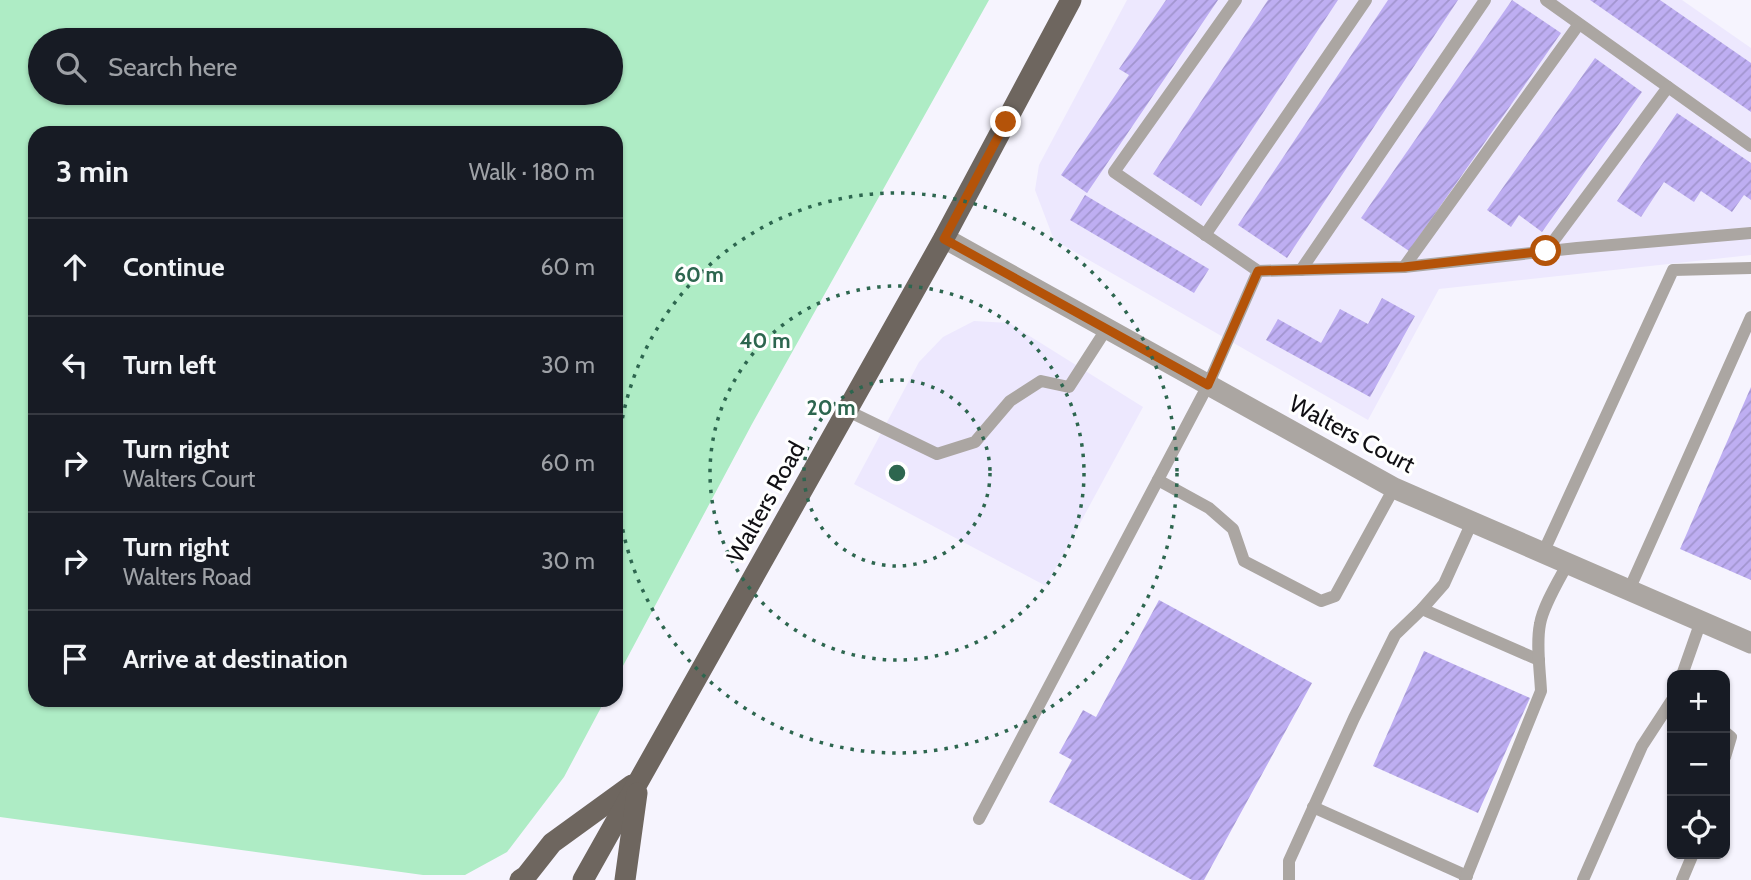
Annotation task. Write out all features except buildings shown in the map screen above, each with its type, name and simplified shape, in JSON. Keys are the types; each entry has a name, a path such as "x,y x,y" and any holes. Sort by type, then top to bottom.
{"main road":[{"name":"Walters Road","path":"583,880 944,239 1071,0"},
{"path":"520,880 552,843 639,780"},
{"path":"625,880 639,780"}],"street":[{"name":"Walters Court","path":"944,239 1394,488 1751,643"}],"lane":[{"path":"1236,0 1114,172 1258,271 1404,267 1751,233"},
{"path":"1205,235 1366,0"},
{"path":"1301,270 1485,0"},
{"path":"1546,0 1751,146"},
{"path":"1404,267 1579,24"},
{"path":"1546,251 1668,87"},
{"path":"1543,553 1673,271 1751,268"},
{"path":"979,819 1208,385 1258,271"},
{"path":"1629,590 1751,317"},
{"path":"848,411 937,454 975,443 1010,401 1041,381 1069,387 1107,328"},
{"path":"1158,480 1209,508 1233,529 1244,561 1321,601 1335,596 1394,488"},
{"path":"1289,880 1289,861 1395,635 1422,610 1444,584 1472,522"},
{"path":"1314,807 1466,878 1541,691 1539,625 1568,564"},
{"path":"1422,610 1539,660"},
{"path":"1684,670 1701,621"},
{"path":"1583,880 1642,746 1667,708"},
{"path":"1682,880 1691,859"}],"shaded area":[{"path":"1127,0 1682,0 1751,48 1751,255 1439,289 1368,420 1054,240 1035,190 1039,165"},
{"path":"974,321 1009,323 1143,407 1046,586 854,484 919,362 943,337"}],"green space":[{"path":"0,0 989,0 752,424 623,666 623,126 28,126 28,707 601,707 564,777 507,852 465,875 423,875 0,817"}],"route":[{"path":"1006,122 944,239 1208,385 1258,271 1404,267 1546,251"}]}
